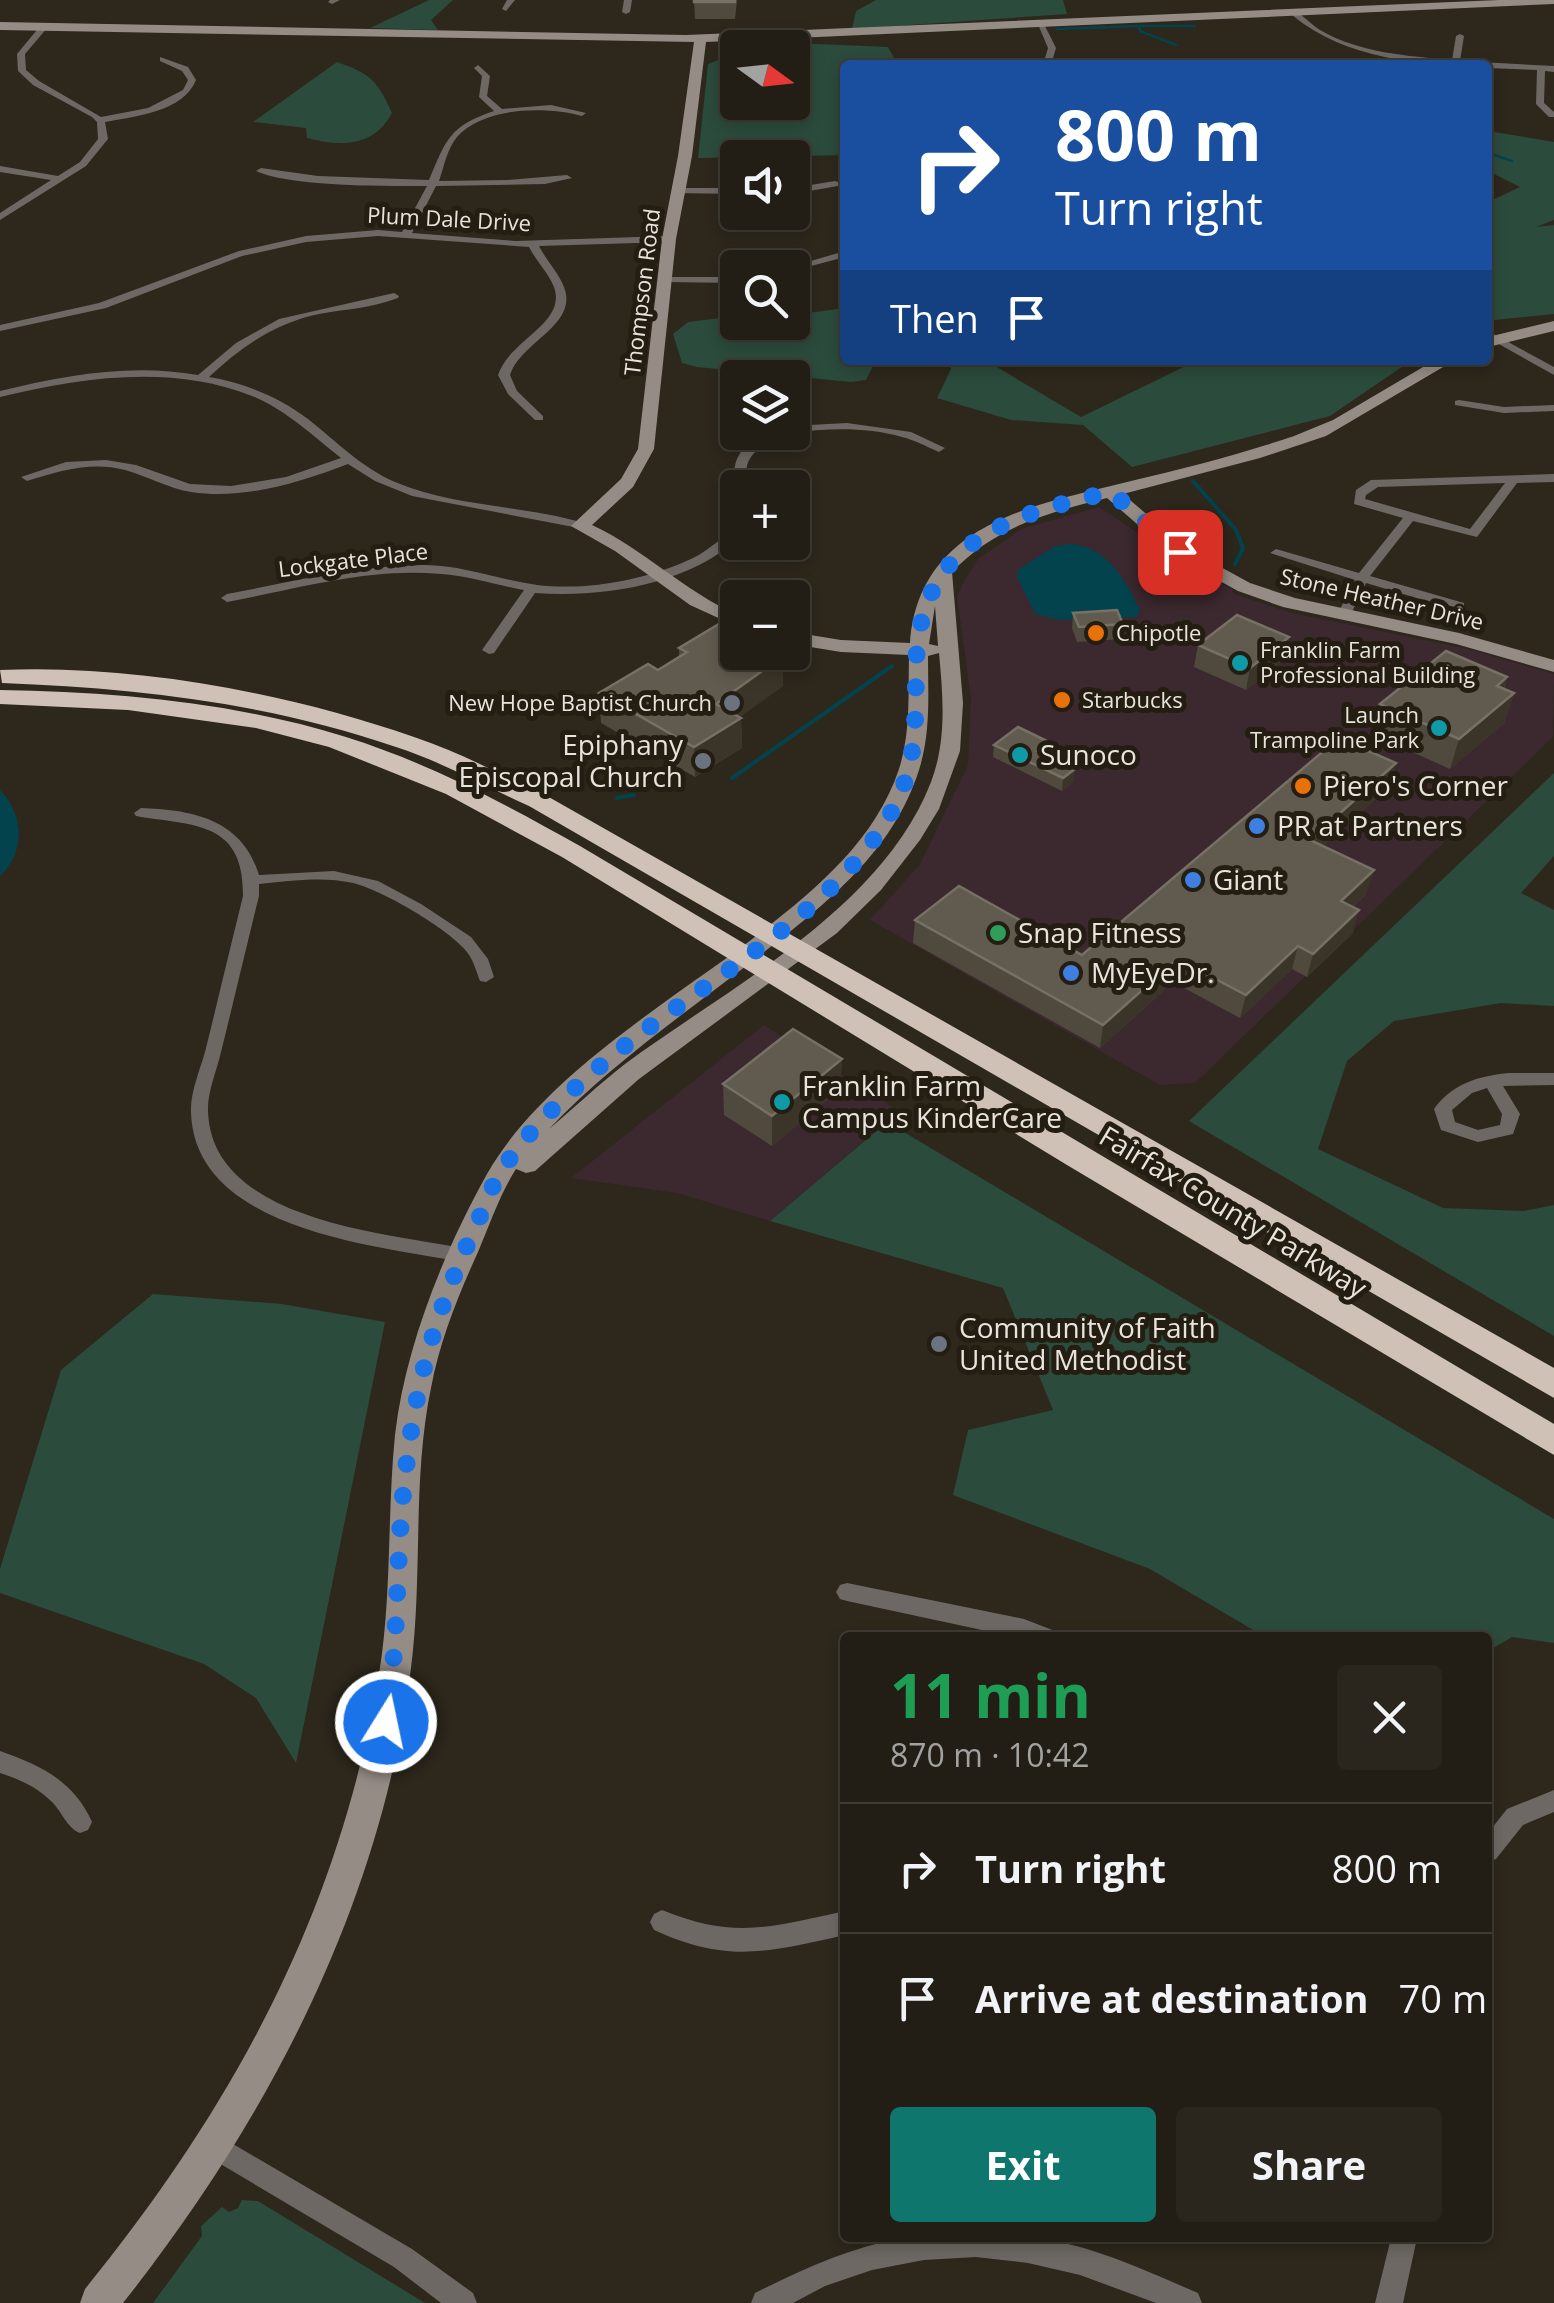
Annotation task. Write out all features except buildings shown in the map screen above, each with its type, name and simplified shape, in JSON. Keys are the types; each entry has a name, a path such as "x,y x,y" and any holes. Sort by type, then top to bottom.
{"highway":[{"name":"Fairfax County Parkway","path":"0,676 119,682 226,695 315,714 409,744 538,801 1554,1384"},
{"name":"Fairfax County Parkway","path":"0,697 186,710 337,742 451,788 756,964 1554,1442"}],"street":[{"path":"626,12 628,0"},
{"path":"0,26 700,38 1554,2"},
{"path":"1295,12 1320,36 1373,52 1456,60 1460,36"},
{"path":"1040,24 1052,48 1048,60"},
{"path":"0,217 61,179 99,148 104,134 100,120 36,83 22,70 21,54 44,26"},
{"name":"Thompson Road","path":"580,526 625,487 641,464 700,38"},
{"path":"1365,60 1373,52"},
{"path":"100,120 151,110 188,92 192,80 188,72 163,59"},
{"path":"1492,63 1554,70"},
{"path":"478,68 486,76 484,97 502,114"},
{"path":"1541,68 1540,104 1552,115"},
{"path":"406,234 454,135 474,122 502,114 547,108 582,113"},
{"path":"0,170 61,179"},
{"path":"261,171 290,177 538,183 567,178"},
{"path":"810,188 834,184"},
{"path":"677,190 720,191"},
{"name":"Plum Dale Drive","path":"0,328 102,306 264,248 326,236 406,234 533,244 669,240"},
{"path":"533,244 558,286 561,302 548,327 510,356 504,375 512,392 539,418"},
{"path":"810,263 840,255"},
{"path":"666,280 720,280"},
{"path":"199,380 239,343 263,328 294,316 374,304 394,296"},
{"path":"1492,339 1554,326"},
{"path":"1492,340 1554,372"},
{"path":"783,944 884,825 896,802 914,752 918,650 926,598 972,543 1004,523 1266,451 1328,429 1438,365"},
{"path":"0,394 100,377 199,380 246,390 278,404 347,460 418,494 580,526 616,541 689,598 720,613"},
{"path":"1460,404 1504,410 1554,408"},
{"path":"810,429 851,427 910,436 939,448"},
{"path":"27,477 73,464 109,464 174,484 225,490 283,483 347,460"},
{"path":"1514,478 1473,534 1361,505 1357,497 1375,483 1514,478 1554,478"},
{"name":"Stone Heather Drive","path":"1111,492 1180,552 1220,576 1271,598 1460,639 1554,666"},
{"path":"1344,615 1362,578 1408,518"},
{"name":"Lockgate Place","path":"227,598 423,568 462,571 532,588 595,589 660,572 710,555 720,547"},
{"path":"1276,553 1459,606"},
{"path":"99,2303 147,2247 238,2112 330,1917 376,1775 396,1664 402,1510 413,1404 430,1339 482,1213 570,1121 699,1020 756,964 783,944 857,903 884,872 936,792 947,767 954,718 946,650 945,574"},
{"path":"488,650 532,588"},
{"path":"810,640 946,650"},
{"path":"141,813 176,814 224,834 248,856 253,880 199,1110 211,1158 244,1194 284,1214 462,1255"},
{"path":"253,880 334,874 374,882 468,942 484,964 486,976"},
{"path":"1492,1081 1554,1079"},
{"path":"847,1592 1032,1632"},
{"path":"0,1762 34,1772 54,1786 80,1822"},
{"path":"1492,1845 1514,1817 1554,1801"},
{"path":"662,1922 690,1937 716,1943 746,1943 840,1924"},
{"path":"216,2146 403,2258 462,2303"},
{"path":"1389,2303 1403,2242"},
{"path":"765,2303 845,2264 898,2250 951,2243 1063,2246 1188,2303"}],"shaded area":[{"path":"1099,507 1187,566 1232,589 1234,594 1292,613 1468,649 1554,674 1553,737 1195,1083 1160,1085 870,920 920,864 968,765 971,699 957,597 964,581 978,559 1021,529"},
{"path":"764,1025 896,1109 886,1122 770,1221 677,1193 571,1178"}],"green space":[{"path":"429,0 453,0 431,20 438,30 370,28"},
{"path":"876,0 1063,0 1067,14 852,29 856,11"},
{"path":"810,44 888,47 895,60 840,60 840,155 810,156 810,140 720,140 720,158 698,158 708,64 720,59 720,120 810,120"},
{"path":"337,62 358,70 382,93 392,113 376,133 356,142 332,143 307,138 306,128 253,122"},
{"path":"1492,132 1554,142 1554,220 1536,227 1554,225 1554,314 1494,320 1492,200 1520,187 1492,173"},
{"path":"840,309 840,365 874,365 866,380 851,382 810,378 810,360 720,360 720,369 697,367 682,363 673,334 688,322 720,318 720,340 810,340 810,313"},
{"path":"950,365 993,365 1081,417 1188,365 1405,365 1330,416 1132,467 1083,425 1011,420 937,398"},
{"path":"1554,773 1554,856 1521,893 1554,910 1554,1006 1501,1003 1394,1021 1347,1061 1318,1149 1443,1208 1524,1211 1554,1205 1554,1336 1189,1121"},
{"path":"887,1122 1554,1519 1554,1643 1512,1637 1492,1649 1492,1632 1257,1632 1150,1569 953,1495 968,1430 1053,1410 1003,1288 770,1221"},
{"path":"153,1294 282,1304 385,1322 296,1763 256,1698 204,1664 0,1593 0,1569 61,1370"},
{"path":"242,2200 258,2201 425,2303 153,2303 202,2236 201,2226 222,2207 229,2212 238,2208"}],"water":[{"path":"1071,544 1096,552 1114,567 1140,610 1137,617 1060,620 1035,614 1017,577 1019,569 1055,546"},
{"path":"0,790 14,810 19,833 14,856 0,876"}],"waterway":[{"path":"1056,29 1139,26"},
{"path":"1139,26 1195,26"},
{"path":"1139,26 1140,31 1176,45"},
{"path":"1492,154 1512,161"},
{"path":"1193,481 1236,530 1243,548 1235,564"},
{"path":"732,778 892,666"},
{"path":"617,798 634,795"}],"place":[{"name":"Chipotle","path":"1096,633"},
{"name":"Franklin Farm Professional Building","path":"1240,663"},
{"name":"Starbucks","path":"1062,700"},
{"name":"New Hope Baptist Church","path":"732,703"},
{"name":"Launch Trampoline Park","path":"1439,728"},
{"name":"Sunoco","path":"1020,755"},
{"name":"Epiphany Episcopal Church","path":"703,761"},
{"name":"Piero's Corner","path":"1303,786"},
{"name":"PR at Partners","path":"1257,826"},
{"name":"Giant","path":"1193,880"},
{"name":"Snap Fitness","path":"998,933"},
{"name":"MyEyeDr.","path":"1071,973"},
{"name":"Franklin Farm Campus KinderCare","path":"782,1102"},
{"name":"Community of Faith United Methodist","path":"939,1344"}],"route":[{"path":"386,1722 396,1664 402,1510 413,1404 439,1310 490,1188 521,1145 570,1093 826,892 884,825 914,752 918,726 916,660 926,598 960,554 988,531 1030,512 1111,492 1180,552"}]}
